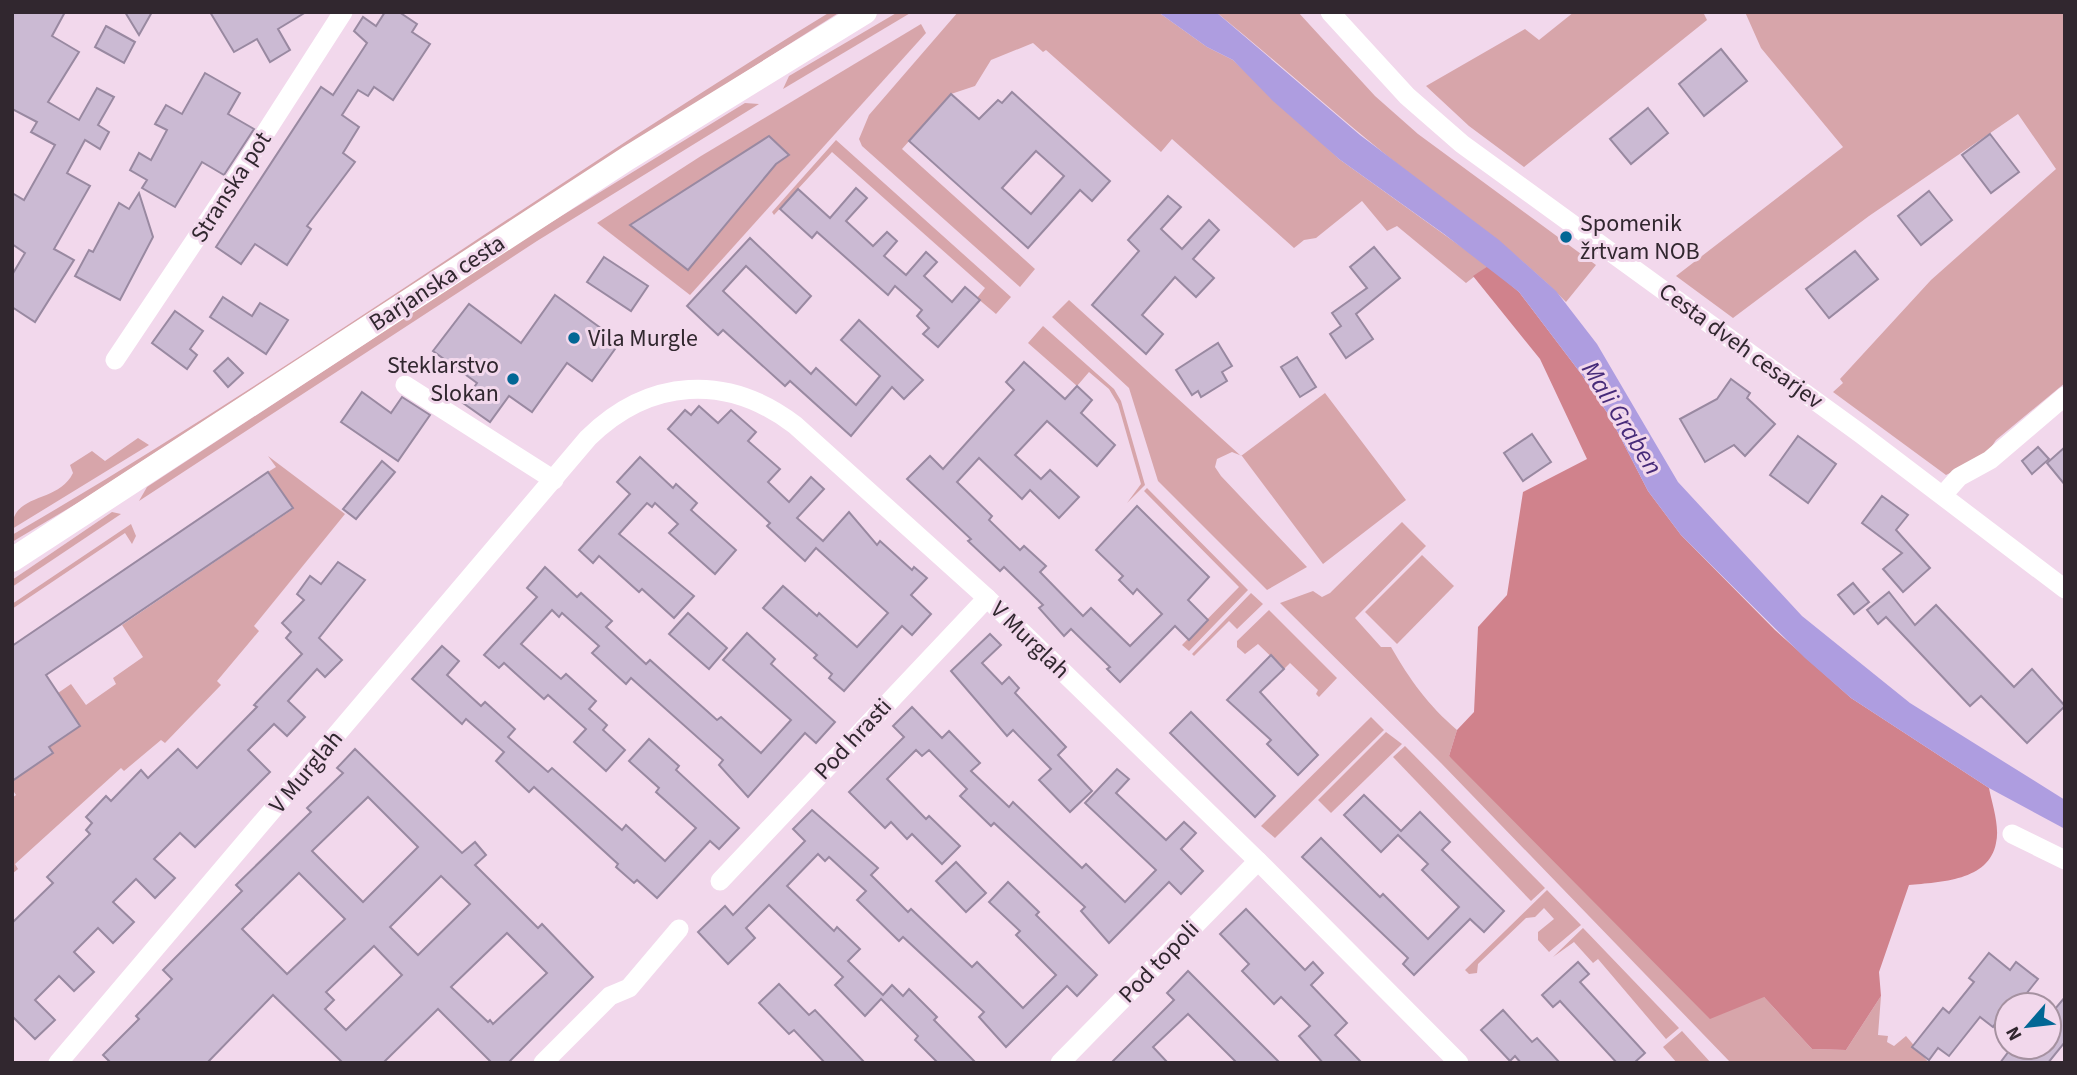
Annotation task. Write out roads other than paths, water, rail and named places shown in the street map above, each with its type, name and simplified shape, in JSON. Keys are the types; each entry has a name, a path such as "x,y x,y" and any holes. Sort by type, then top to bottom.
{"main road":[{"name":"Barjanska cesta","path":"12,560 628,158 865,12"}],"street":[{"name":"Stranska pot","path":"115,360 343,12"},
{"name":"Cesta dveh cesarjev","path":"1329,12 1407,96 1462,144 1943,495 2065,589"},
{"path":"405,385 555,480"},
{"name":"V Murglah","path":"58,1063 588,438 623,409 669,392 695,388 723,391 752,399 778,412 795,425 987,598 1258,861 1459,1063"},
{"path":"1943,495 1951,484 1990,460 2065,396"},
{"name":"Pod hrasti","path":"720,881 987,598"},
{"path":"2012,834 2065,860"},
{"name":"Pod topoli","path":"1060,1063 1258,861"},
{"path":"543,1063 610,996 629,988 679,929"}],"water":[{"name":"Mali Graben","path":"1158,12 1216,12 1360,135 1499,240 1556,291 1597,344 1678,482 1802,616 1910,703 2065,800 2065,829 1989,788 1851,698 1805,658 1681,535 1648,491 1610,417 1582,375 1519,292 1339,159 1273,101 1233,60 1207,47"}],"place":[{"name":"Spomenik žrtvam NOB","path":"1566,237"},
{"name":"Vila Murgle","path":"574,338"},
{"name":"Steklarstvo Slokan","path":"513,379"}]}
